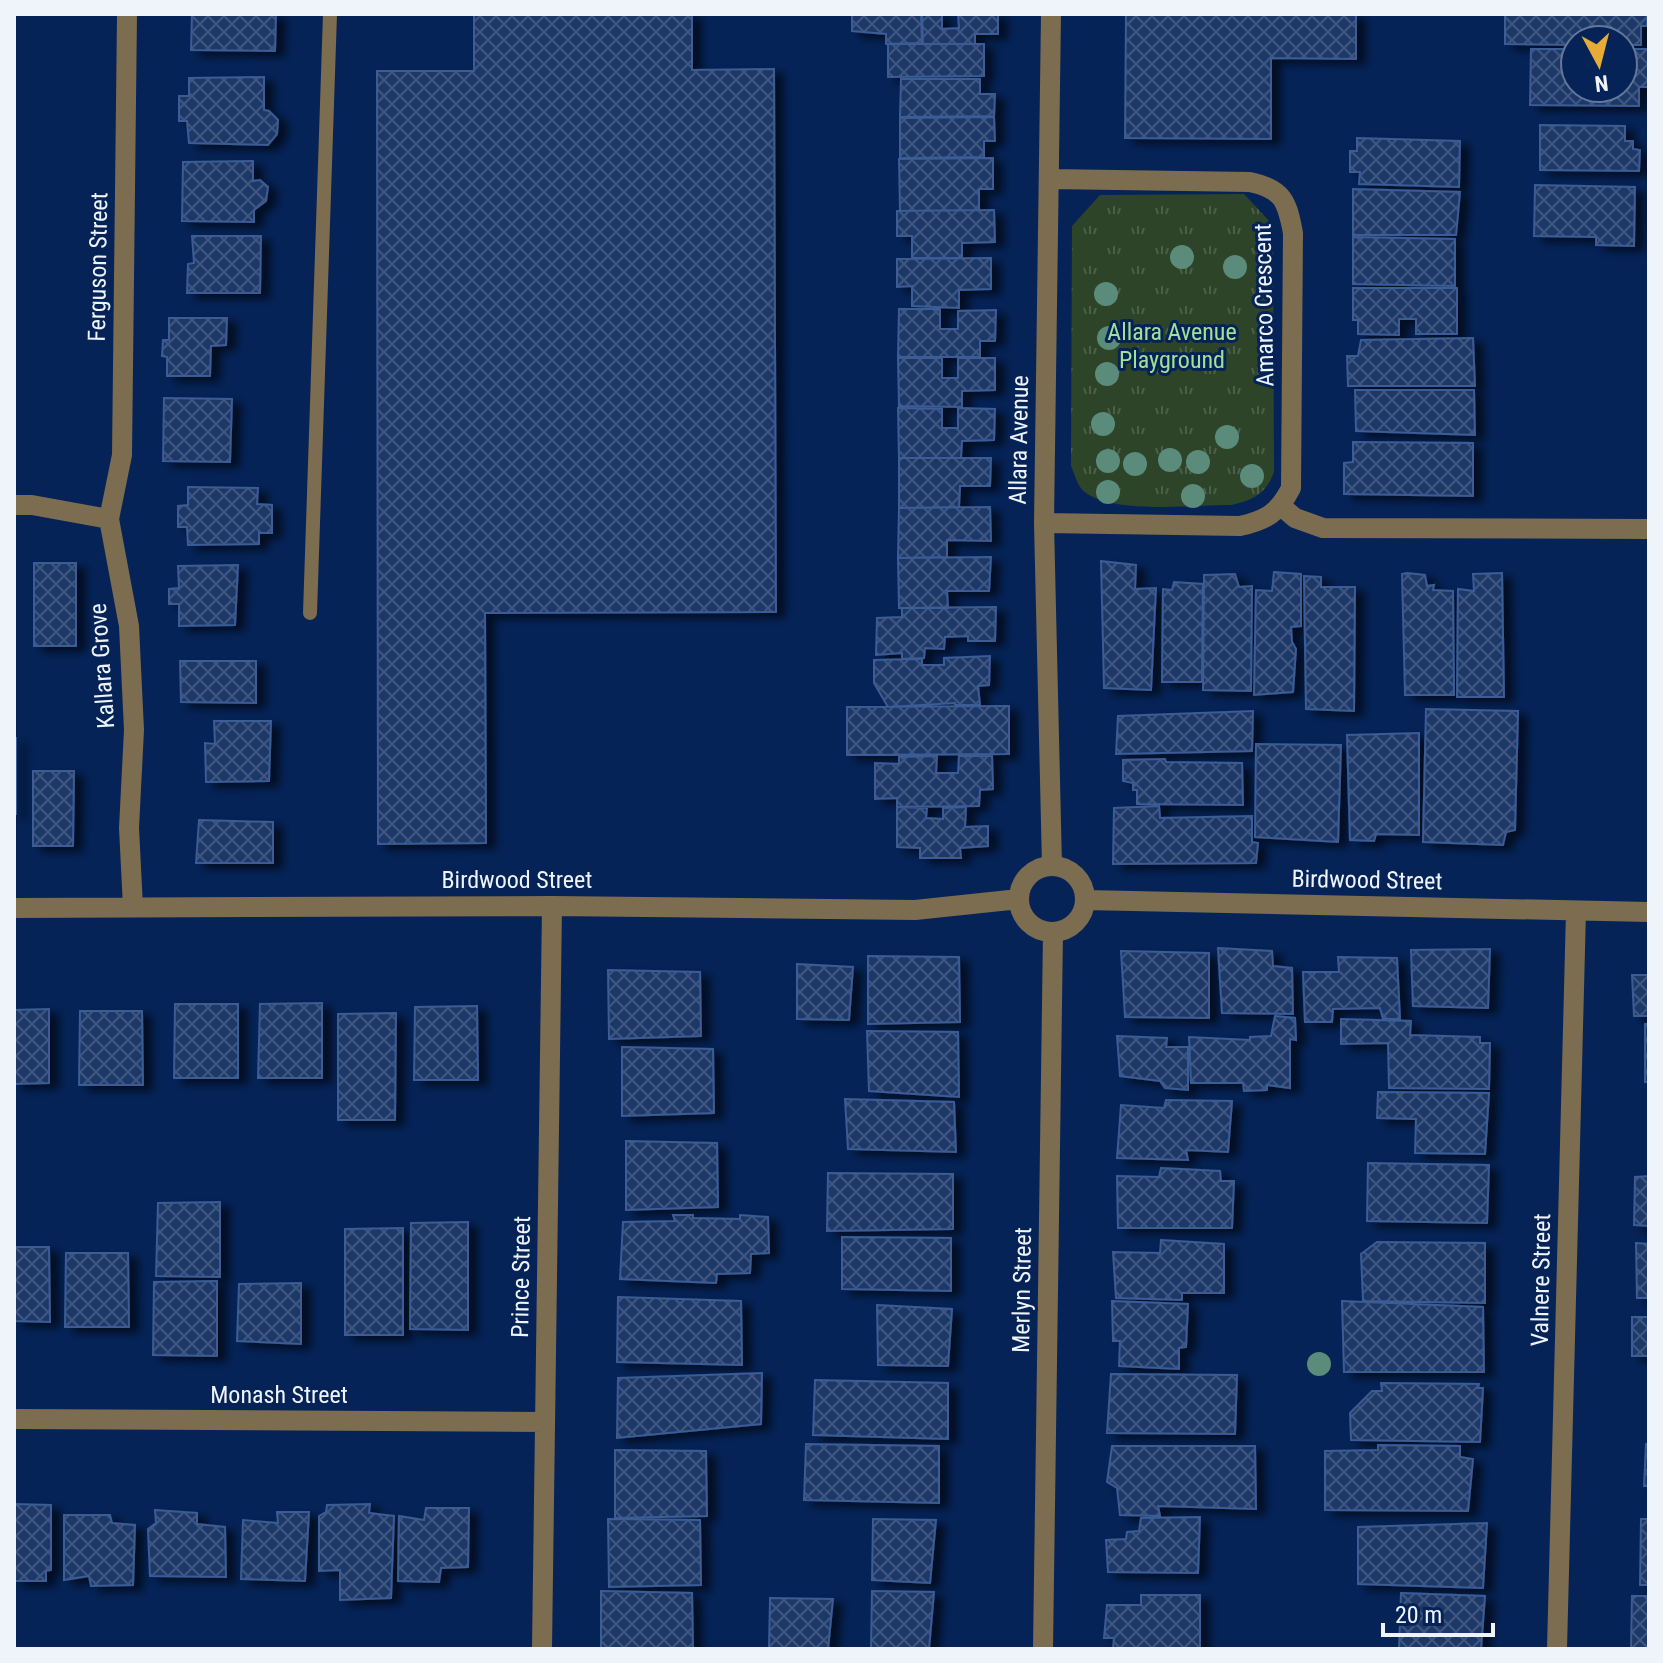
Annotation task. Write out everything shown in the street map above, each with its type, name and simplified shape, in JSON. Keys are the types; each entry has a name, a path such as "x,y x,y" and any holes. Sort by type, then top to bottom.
{"street":[{"name":"Ferguson Street","path":"109,519 122,455 127,14"},
{"name":"Allara Avenue","path":"1051,14 1044,523 1052,866"},
{"name":"Amarco Crescent","path":"1049,179 1250,182 1269,186 1283,198 1293,233 1291,488 1281,506"},
{"path":"14,505 32,505 109,519"},
{"path":"1044,523 1240,526 1261,521 1281,506 1295,518 1323,528 1649,529"},
{"name":"Kallara Grove","path":"109,519 129,626 134,730 129,828 133,907"},
{"path":"1052,866 1071,872 1078,880 1085,900 1083,909 1071,925 1053,932 1033,926 1021,910 1019,899 1020,889 1032,872 1052,866"},
{"name":"Birdwood Street","path":"14,908 552,906 915,910 1019,899"},
{"name":"Birdwood Street","path":"1085,900 1649,912"},
{"name":"Prince Street","path":"542,1649 552,906"},
{"name":"Valnere Street","path":"1557,1649 1576,911"},
{"name":"Merlyn Street","path":"1043,1649 1053,932"},
{"name":"Monash Street","path":"14,1419 545,1422"}],"lane":[{"path":"310,613 330,14"}],"green space":[{"name":"Allara Avenue Playground","path":"1244,194 1273,225 1274,472 1271,480 1258,495 1231,505 1135,506 1099,500 1081,488 1071,466 1072,226 1100,195"}],"building":[{"path":"192,14 276,14 275,51 191,50"},
{"path":"474,14 692,14 692,70 774,69 776,612 485,613 486,843 378,844 377,71 474,71"},
{"path":"852,14 921,14 922,43 886,44 886,34 852,31"},
{"path":"922,14 942,14 942,29 959,28 958,14 998,14 998,34 975,34 975,44 923,44"},
{"path":"1126,14 1356,14 1356,59 1271,58 1271,139 1125,138"},
{"path":"1505,14 1647,14 1647,26 1641,26 1641,45 1639,24 1559,24 1559,45 1505,44"},
{"path":"888,44 984,44 984,76 888,77"},
{"path":"1531,49 1559,49 1559,104 1639,106 1530,105"},
{"path":"1639,49 1648,49 1648,87 1639,87"},
{"path":"264,77 264,110 278,120 277,134 268,145 189,143 187,121 179,121 179,96 189,96 189,78"},
{"path":"901,79 980,79 980,94 995,94 994,116 900,117"},
{"path":"994,117 995,141 984,141 984,157 900,158 900,118"},
{"path":"1540,125 1625,126 1625,141 1633,141 1633,149 1640,150 1639,171 1540,170"},
{"path":"1357,138 1460,141 1459,187 1359,184 1360,172 1350,172 1350,151 1357,151"},
{"path":"993,158 993,189 979,189 979,210 900,211 899,159"},
{"path":"253,161 253,181 260,180 268,187 266,201 254,210 254,222 182,221 183,162"},
{"path":"1535,185 1635,187 1634,246 1596,245 1596,237 1534,236"},
{"path":"1353,189 1460,192 1456,235 1353,235"},
{"path":"994,210 995,242 962,243 962,258 912,258 912,236 897,236 897,211"},
{"path":"192,236 261,236 260,293 187,293 188,264 194,263"},
{"path":"1353,237 1455,239 1455,286 1353,284"},
{"path":"991,258 991,289 959,290 959,308 912,306 912,286 897,287 897,259"},
{"path":"1353,288 1457,288 1457,334 1416,334 1416,319 1399,319 1399,335 1358,334 1358,320 1353,320"},
{"path":"899,309 940,309 940,329 958,329 958,311 996,310 995,341 980,341 980,357 898,357"},
{"path":"169,318 227,318 226,345 211,346 210,376 167,376 167,357 162,356 163,340 169,340"},
{"path":"1473,338 1475,386 1348,386 1347,356 1358,356 1361,340"},
{"path":"898,358 942,358 942,378 958,378 958,358 995,358 995,390 962,391 962,407 899,406"},
{"path":"1355,390 1474,390 1475,435 1356,431"},
{"path":"164,398 232,399 230,462 163,461"},
{"path":"898,408 942,409 942,428 958,428 958,408 995,409 994,440 962,441 961,458 899,458"},
{"path":"1353,442 1473,443 1473,496 1344,494 1344,463 1353,462"},
{"path":"899,458 991,458 990,486 960,486 959,507 899,508"},
{"path":"188,487 258,488 257,504 272,505 272,533 259,533 259,544 188,545 187,527 178,527 178,506 188,505"},
{"path":"990,507 991,541 947,540 947,557 898,558 899,508"},
{"path":"991,557 989,591 947,591 948,608 899,608 898,558"},
{"path":"1101,561 1136,565 1135,589 1156,588 1151,690 1104,688"},
{"path":"34,563 76,563 76,646 34,646"},
{"path":"238,565 235,625 179,626 179,604 169,604 169,589 179,588 178,566"},
{"path":"1274,572 1301,574 1301,626 1291,627 1296,649 1293,692 1254,695 1256,590 1272,591"},
{"path":"1502,573 1504,697 1457,697 1458,589 1474,591 1473,574"},
{"path":"1235,574 1239,587 1252,586 1251,691 1203,690 1204,575"},
{"path":"1402,574 1425,575 1427,586 1434,585 1433,590 1453,591 1454,695 1405,695"},
{"path":"1304,576 1321,577 1321,587 1355,587 1354,711 1306,709"},
{"path":"1174,582 1203,584 1202,682 1162,682 1163,589 1172,590"},
{"path":"996,607 995,641 968,641 968,636 945,637 944,649 925,648 924,658 902,659 902,653 876,655 877,618 902,617 902,608"},
{"path":"990,656 989,685 978,686 980,705 955,703 888,707 874,683 874,660 922,659 922,665 944,665 944,658"},
{"path":"180,661 256,661 256,703 181,702"},
{"path":"1009,706 1009,754 847,755 847,707"},
{"path":"1426,709 1518,711 1515,830 1506,832 1503,845 1423,842"},
{"path":"1253,711 1252,751 1116,754 1118,716"},
{"path":"214,721 271,721 269,781 206,782 205,743 215,744"},
{"path":"1419,733 1419,835 1376,834 1374,841 1350,840 1347,735"},
{"path":"16,738 16,814 14,814"},
{"path":"1256,744 1341,745 1338,842 1255,837"},
{"path":"937,756 936,773 958,773 959,756 992,756 993,789 980,790 979,806 897,807 897,798 875,799 875,763 899,764 899,757"},
{"path":"1165,759 1166,762 1242,763 1243,805 1137,804 1137,790 1133,790 1133,783 1123,781 1123,760"},
{"path":"33,771 74,771 73,846 33,846"},
{"path":"1159,806 1160,818 1252,816 1252,842 1258,843 1256,863 1113,864 1114,808"},
{"path":"897,807 927,808 926,818 943,819 943,808 966,807 965,827 988,826 988,846 960,848 961,858 920,858 920,848 897,847"},
{"path":"199,820 273,822 273,863 196,863"},
{"path":"1218,948 1272,951 1273,966 1292,968 1293,1014 1222,1013"},
{"path":"1490,949 1488,1008 1413,1006 1411,950"},
{"path":"1121,951 1209,953 1209,1018 1125,1017"},
{"path":"868,956 959,957 960,1022 868,1024"},
{"path":"1338,957 1397,958 1400,1019 1383,1019 1380,1008 1333,1009 1332,1022 1305,1022 1303,972 1339,972"},
{"path":"797,964 853,967 849,1020 797,1019"},
{"path":"608,970 700,972 701,1036 609,1039"},
{"path":"1632,975 1649,975 1649,1016 1634,1016"},
{"path":"322,1003 322,1078 258,1078 260,1004"},
{"path":"175,1004 238,1004 238,1078 174,1078"},
{"path":"477,1006 478,1080 414,1080 415,1007"},
{"path":"49,1009 49,1083 14,1084 14,1010"},
{"path":"80,1011 142,1011 143,1085 79,1085"},
{"path":"396,1013 395,1120 338,1120 338,1014"},
{"path":"1275,1016 1295,1018 1296,1040 1290,1039 1290,1088 1267,1085 1267,1090 1244,1091 1243,1083 1191,1083 1189,1037 1250,1040 1250,1037 1271,1036"},
{"path":"1341,1019 1411,1021 1410,1035 1480,1037 1480,1043 1490,1043 1489,1089 1389,1088 1388,1043 1341,1044"},
{"path":"1645,1024 1649,1024 1649,1082 1645,1082"},
{"path":"867,1031 958,1032 959,1097 869,1091"},
{"path":"1117,1036 1167,1038 1166,1047 1188,1047 1188,1090 1165,1088 1160,1081 1120,1076"},
{"path":"622,1047 713,1049 714,1113 622,1116"},
{"path":"1378,1092 1489,1093 1485,1154 1415,1153 1416,1119 1377,1118"},
{"path":"845,1099 954,1102 956,1152 848,1149"},
{"path":"1166,1100 1232,1101 1228,1152 1186,1150 1188,1160 1117,1158 1121,1105 1164,1108"},
{"path":"626,1141 717,1143 718,1207 626,1210"},
{"path":"1368,1163 1489,1165 1487,1223 1367,1221"},
{"path":"1161,1168 1220,1171 1221,1181 1234,1181 1232,1228 1118,1228 1117,1176 1159,1177"},
{"path":"828,1173 953,1174 953,1229 827,1231"},
{"path":"1649,1176 1649,1226 1634,1225 1635,1177"},
{"path":"220,1202 220,1277 156,1276 158,1203"},
{"path":"673,1215 740,1219 740,1215 768,1217 769,1253 751,1254 750,1273 717,1274 716,1283 620,1279 623,1222 675,1221"},
{"path":"468,1222 468,1330 410,1329 411,1223"},
{"path":"403,1228 403,1335 345,1335 345,1229"},
{"path":"842,1237 951,1238 951,1291 842,1289"},
{"path":"1161,1240 1224,1244 1224,1293 1182,1293 1182,1300 1116,1298 1113,1252 1160,1253"},
{"path":"1377,1242 1485,1243 1485,1303 1363,1301 1361,1254"},
{"path":"1636,1243 1649,1244 1649,1298 1637,1298"},
{"path":"14,1247 49,1247 50,1322 14,1321"},
{"path":"66,1253 128,1253 129,1327 65,1327"},
{"path":"217,1281 217,1356 153,1355 154,1282"},
{"path":"301,1283 301,1344 237,1341 239,1284"},
{"path":"618,1297 741,1301 742,1365 617,1362"},
{"path":"1112,1301 1188,1304 1186,1347 1179,1348 1179,1369 1119,1366 1120,1341 1113,1341"},
{"path":"1342,1301 1483,1307 1484,1372 1344,1372"},
{"path":"877,1305 952,1309 948,1366 878,1365"},
{"path":"1632,1317 1649,1317 1649,1356 1632,1356"},
{"path":"762,1373 761,1424 617,1438 618,1378"},
{"path":"1111,1374 1237,1375 1235,1434 1107,1433"},
{"path":"815,1380 948,1383 948,1439 813,1435"},
{"path":"1381,1383 1479,1384 1478,1388 1483,1388 1480,1442 1351,1440 1350,1413 1372,1391 1382,1391"},
{"path":"806,1444 939,1446 939,1503 804,1500"},
{"path":"1646,1444 1649,1445 1649,1486 1644,1486"},
{"path":"1378,1445 1460,1446 1460,1457 1473,1459 1468,1511 1325,1510 1325,1451 1378,1450"},
{"path":"1112,1446 1255,1446 1256,1509 1158,1506 1160,1516 1120,1515 1117,1488 1107,1482"},
{"path":"615,1450 706,1451 707,1516 615,1518"},
{"path":"14,1504 51,1505 51,1570 46,1571 46,1581 14,1581"},
{"path":"370,1504 369,1513 394,1516 391,1598 340,1600 340,1570 319,1571 319,1516 326,1512 327,1505"},
{"path":"426,1508 469,1508 468,1567 441,1568 439,1582 398,1581 399,1516 424,1520"},
{"path":"155,1510 197,1513 197,1524 225,1527 226,1577 150,1576 148,1529 156,1523"},
{"path":"277,1512 309,1512 305,1581 241,1579 243,1520 278,1523"},
{"path":"64,1515 110,1515 112,1523 135,1525 133,1585 91,1586 89,1576 64,1580"},
{"path":"1200,1517 1198,1573 1108,1572 1106,1540 1126,1539 1127,1532 1139,1531 1141,1518"},
{"path":"608,1519 700,1520 701,1585 609,1587"},
{"path":"873,1519 936,1520 930,1583 872,1580"},
{"path":"1641,1519 1649,1519 1649,1585 1640,1585"},
{"path":"1487,1523 1483,1588 1358,1584 1358,1527"},
{"path":"601,1591 692,1593 693,1649 601,1649"},
{"path":"872,1591 934,1592 929,1649 871,1649"},
{"path":"1401,1593 1485,1596 1481,1649 1399,1649"},
{"path":"1141,1595 1200,1595 1200,1649 1113,1649 1114,1638 1104,1638 1107,1605 1141,1605"},
{"path":"1632,1596 1649,1596 1649,1649 1631,1649"},
{"path":"770,1598 833,1599 828,1649 769,1649"}]}
